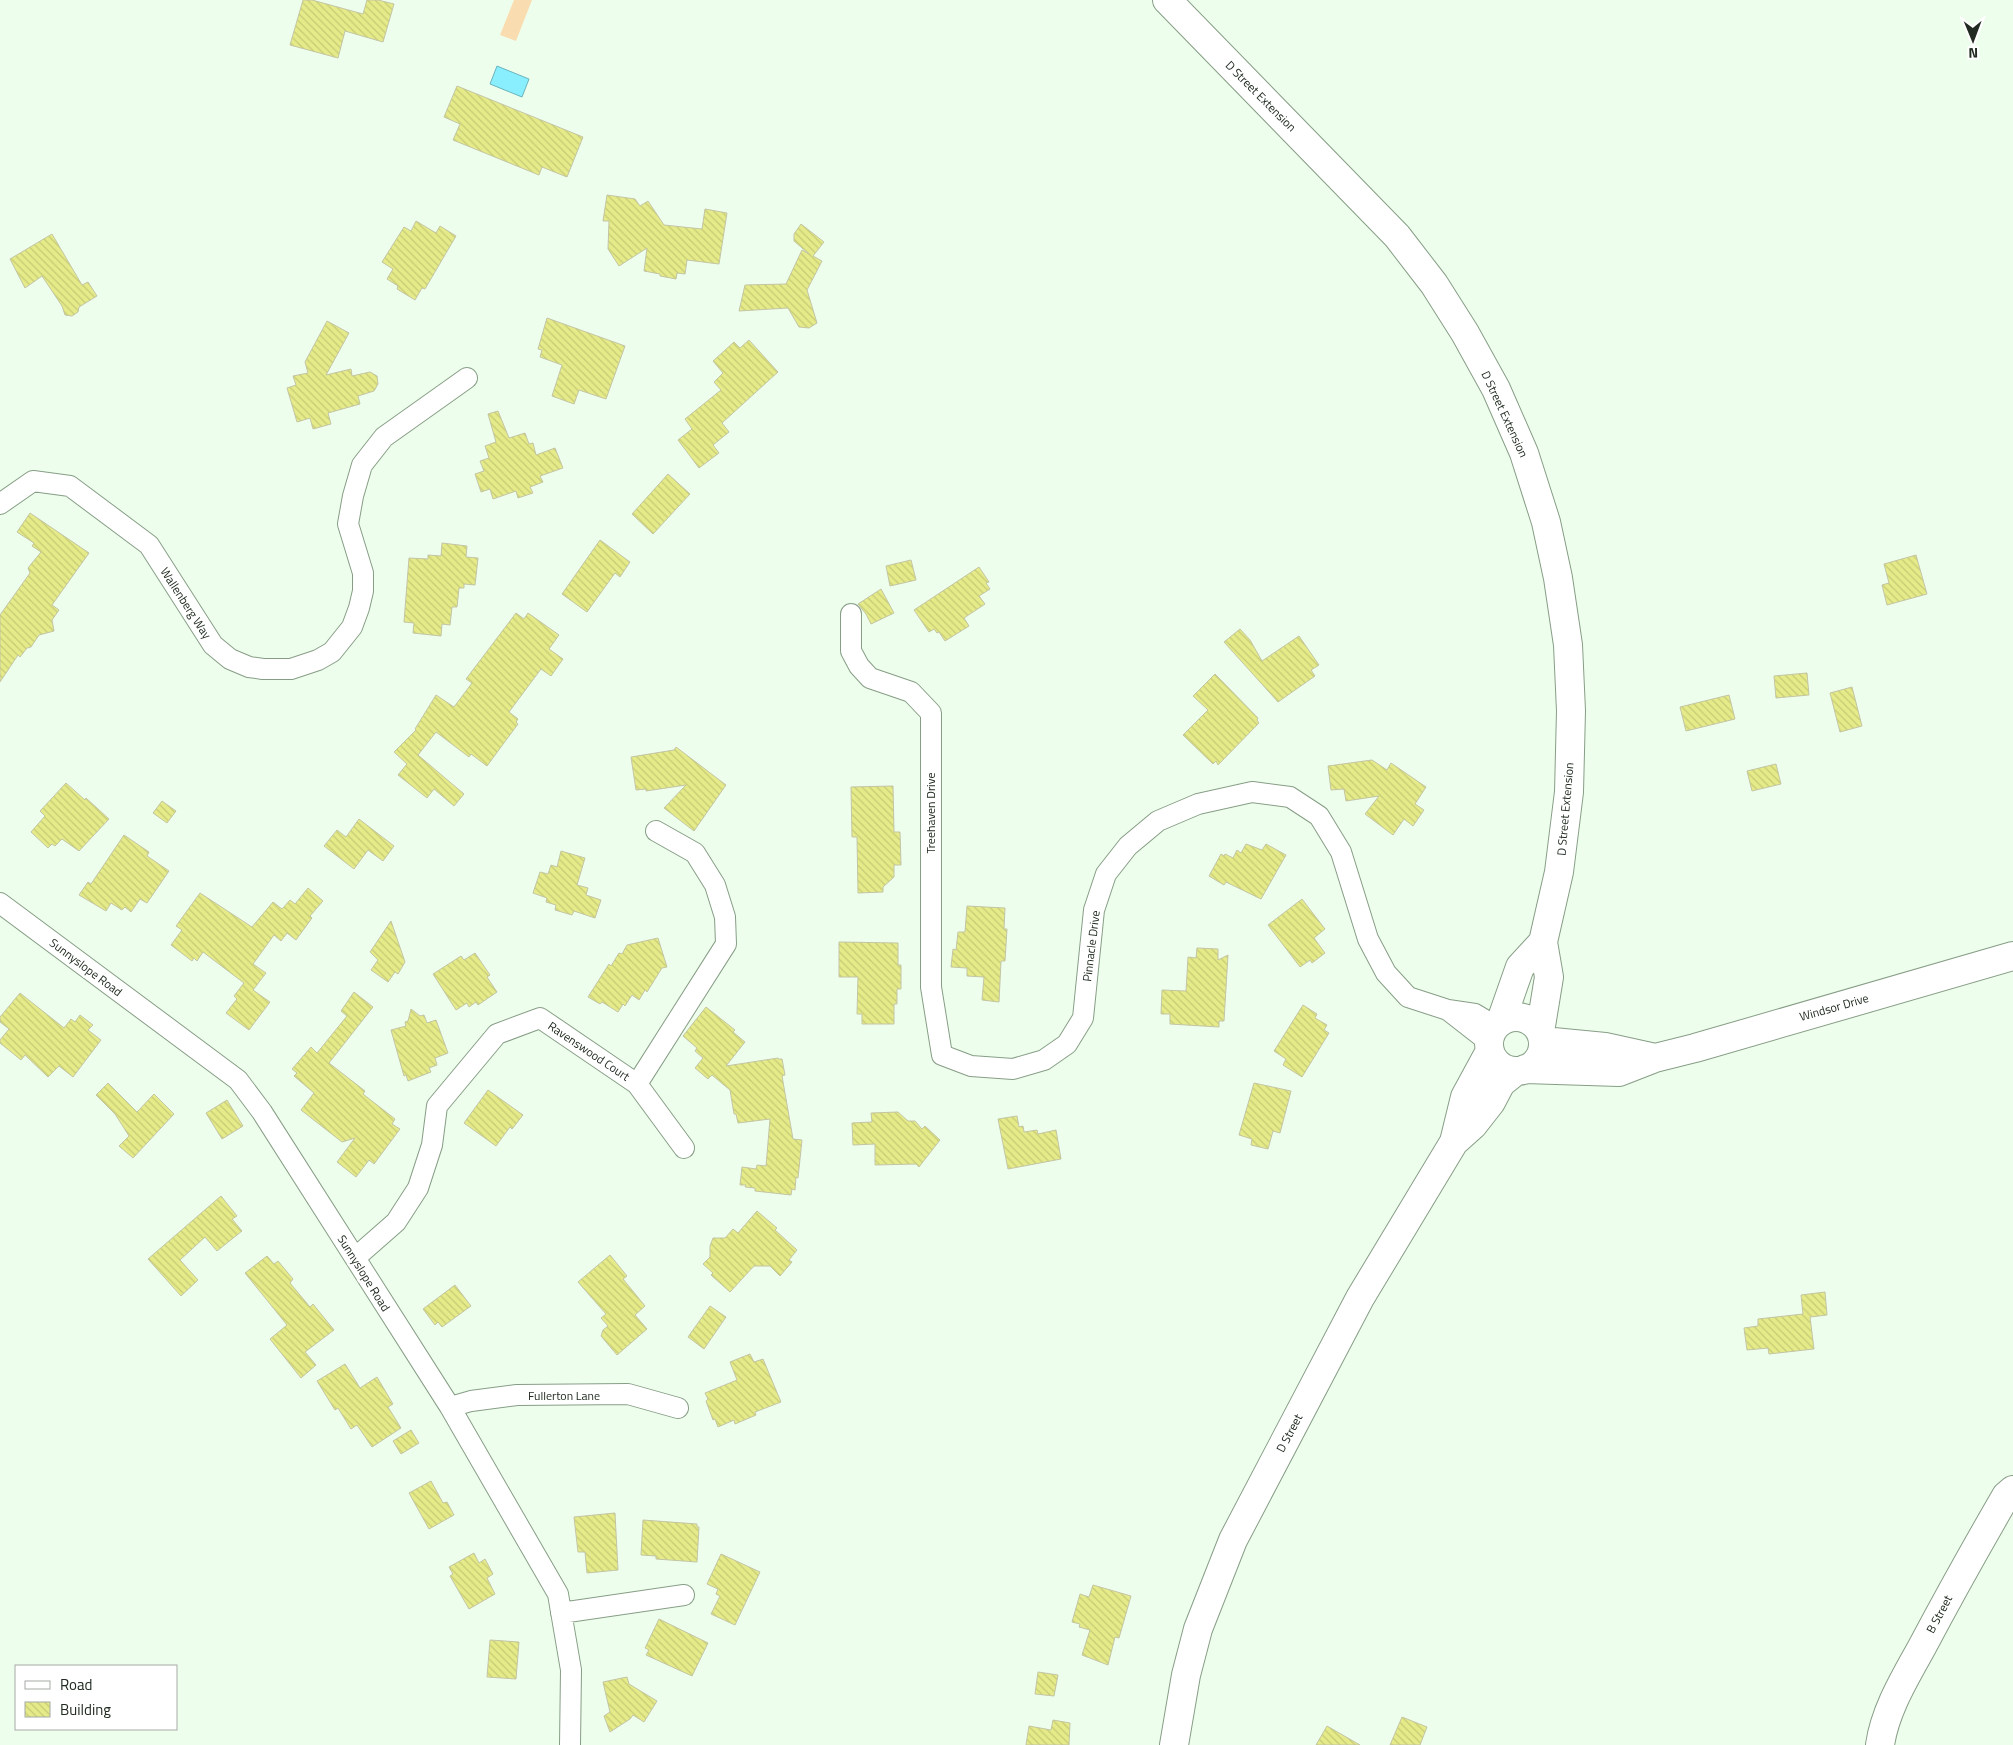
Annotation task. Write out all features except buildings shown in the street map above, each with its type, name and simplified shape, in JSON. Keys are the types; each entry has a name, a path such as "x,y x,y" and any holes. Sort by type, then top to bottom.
{"street":[{"name":"D Street Extension","path":"1167,0 1352,189 1402,243 1434,284 1465,333 1496,389 1524,453 1546,522 1558,578 1568,645 1571,712 1568,802 1559,872 1543,942 1549,977 1542,1036"},
{"name":"Wallenberg Way","path":"0,504 32,481 70,486 148,545 213,645 230,659 249,667 263,670 291,669 304,666 318,660 337,646 352,627 359,608 363,591 363,574 348,524 353,496 362,465 384,437 467,378"},
{"name":"Treehaven Drive","path":"851,614 851,651 858,666 870,678 911,692 931,713 931,987 942,1055"},
{"name":"Pinnacle Drive","path":"942,1055 971,1066 1013,1069 1044,1060 1068,1044 1083,1018 1094,910 1106,874 1128,846 1158,822 1198,804 1252,792 1290,797 1319,816 1341,852 1368,939 1386,973 1408,997 1448,1010 1474,1014 1494,1035"},
{"path":"637,1084 726,944 725,917 715,885 694,853 656,831"},
{"name":"Sunnyslope Road","path":"0,903 238,1080 262,1112 450,1407 558,1594 571,1670 570,1745"},
{"name":"D Street Extension","path":"1494,1035 1520,967 1543,942"},
{"name":"Windsor Drive","path":"1520,1070 1619,1072 1655,1058 2013,956"},
{"path":"1510,1017 1528,1019 1535,1024 1542,1036 1542,1050 1539,1058 1533,1065 1520,1070 1507,1070 1494,1059 1494,1035 1510,1017"},
{"name":"Ravenswood Court","path":"355,1258 396,1222 418,1188 432,1145 437,1106 497,1034 540,1018 637,1084 684,1148"},
{"name":"D Street","path":"1174,1745 1186,1675 1198,1629 1233,1540 1360,1298 1454,1142 1465,1097 1494,1035"},
{"name":"Windsor Drive","path":"1542,1036 1655,1058"},
{"name":"D Street","path":"1454,1142 1474,1125 1491,1102 1501,1083 1520,1070"},
{"name":"Fullerton Lane","path":"450,1407 471,1401 517,1395 628,1394 678,1408"},
{"name":"B Street","path":"1880,1745 1883,1726 1904,1679 1950,1593 2006,1496 2013,1490"},
{"path":"561,1613 684,1595"}],"shaded area":[{"path":"514,0 532,0 516,41 500,35"}],"water":[{"path":"497,66 529,79 522,97 490,84"}]}
